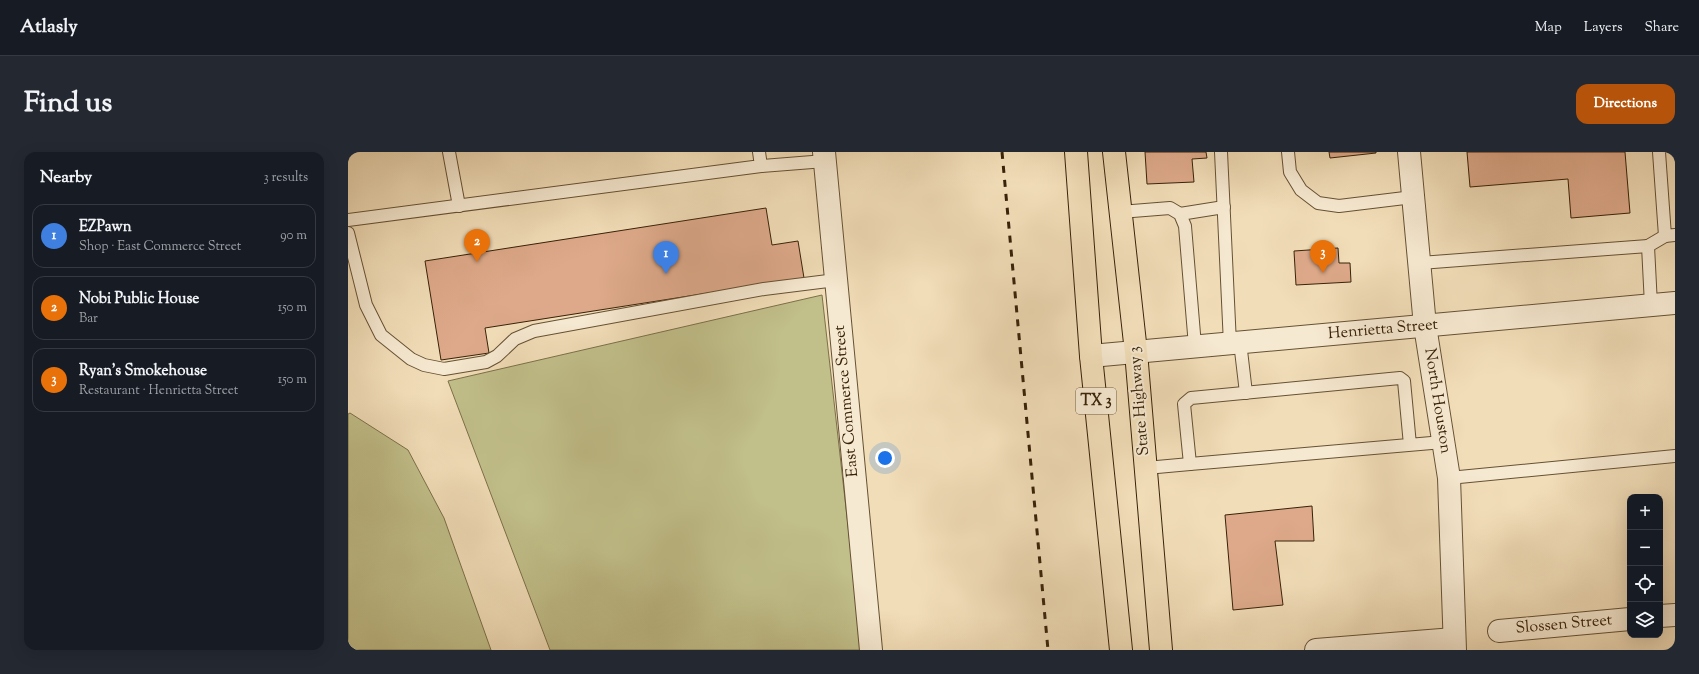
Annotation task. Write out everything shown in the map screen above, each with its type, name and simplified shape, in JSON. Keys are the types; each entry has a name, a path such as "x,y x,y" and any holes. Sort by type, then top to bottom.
{"main road":[{"name":"TX 3","path":"1076,152 1092,356 1121,650"},
{"name":"State Highway 3","path":"1114,152 1136,352 1161,650"}],"street":[{"name":"North Houston","path":"1409,152 1425,326 1449,478 1454,645"},
{"name":"East Commerce Street","path":"824,156 871,650"},
{"name":"Henrietta Street","path":"1092,356 1675,303"},
{"path":"1663,616 1675,615"},
{"name":"Slossen Street","path":"1498,631 1627,619"},
{"path":"1316,650 1454,645"}],"lane":[{"path":"449,152 459,206"},
{"path":"759,152 761,166"},
{"path":"1221,152 1235,343 1246,393"},
{"path":"1288,152 1290,172 1301,190 1318,203 1339,206 1413,197"},
{"path":"1420,263 1648,246 1670,236 1659,152"},
{"path":"348,220 761,166 824,156"},
{"path":"1180,214 1224,207"},
{"path":"1120,212 1170,208 1180,214 1185,226 1195,346"},
{"path":"348,233 364,298 381,335 411,359 424,365 444,369 486,362 498,356 514,339 534,331 764,289 836,280"},
{"path":"1648,246 1651,305"},
{"path":"1190,464 1184,404 1186,400 1191,398 1400,378 1404,381 1410,445"},
{"path":"1146,468 1443,442"},
{"path":"1449,478 1675,456"}],"shaded area":[{"path":"822,295 862,650 550,650 448,381"},
{"path":"350,413 408,450 444,518 491,650 348,650 348,414"}],"building":[{"path":"1145,152 1206,152 1207,158 1192,159 1194,182 1147,184"},
{"path":"1329,152 1376,152 1376,153 1330,158"},
{"path":"1467,152 1625,152 1630,213 1571,218 1568,179 1470,187"},
{"path":"766,208 772,245 798,241 804,278 485,328 489,353 441,360 425,261"},
{"path":"1338,248 1339,263 1350,263 1351,282 1296,285 1294,251"},
{"path":"1312,506 1314,541 1275,541 1283,605 1233,610 1225,515"}],"railway":[{"path":"1002,152 1048,650"}],"place":[{"name":"Nobi Public House","path":"477,262"},
{"name":"Ryan's Smokehouse","path":"1323,273"},
{"name":"EZPawn","path":"666,274"}]}
